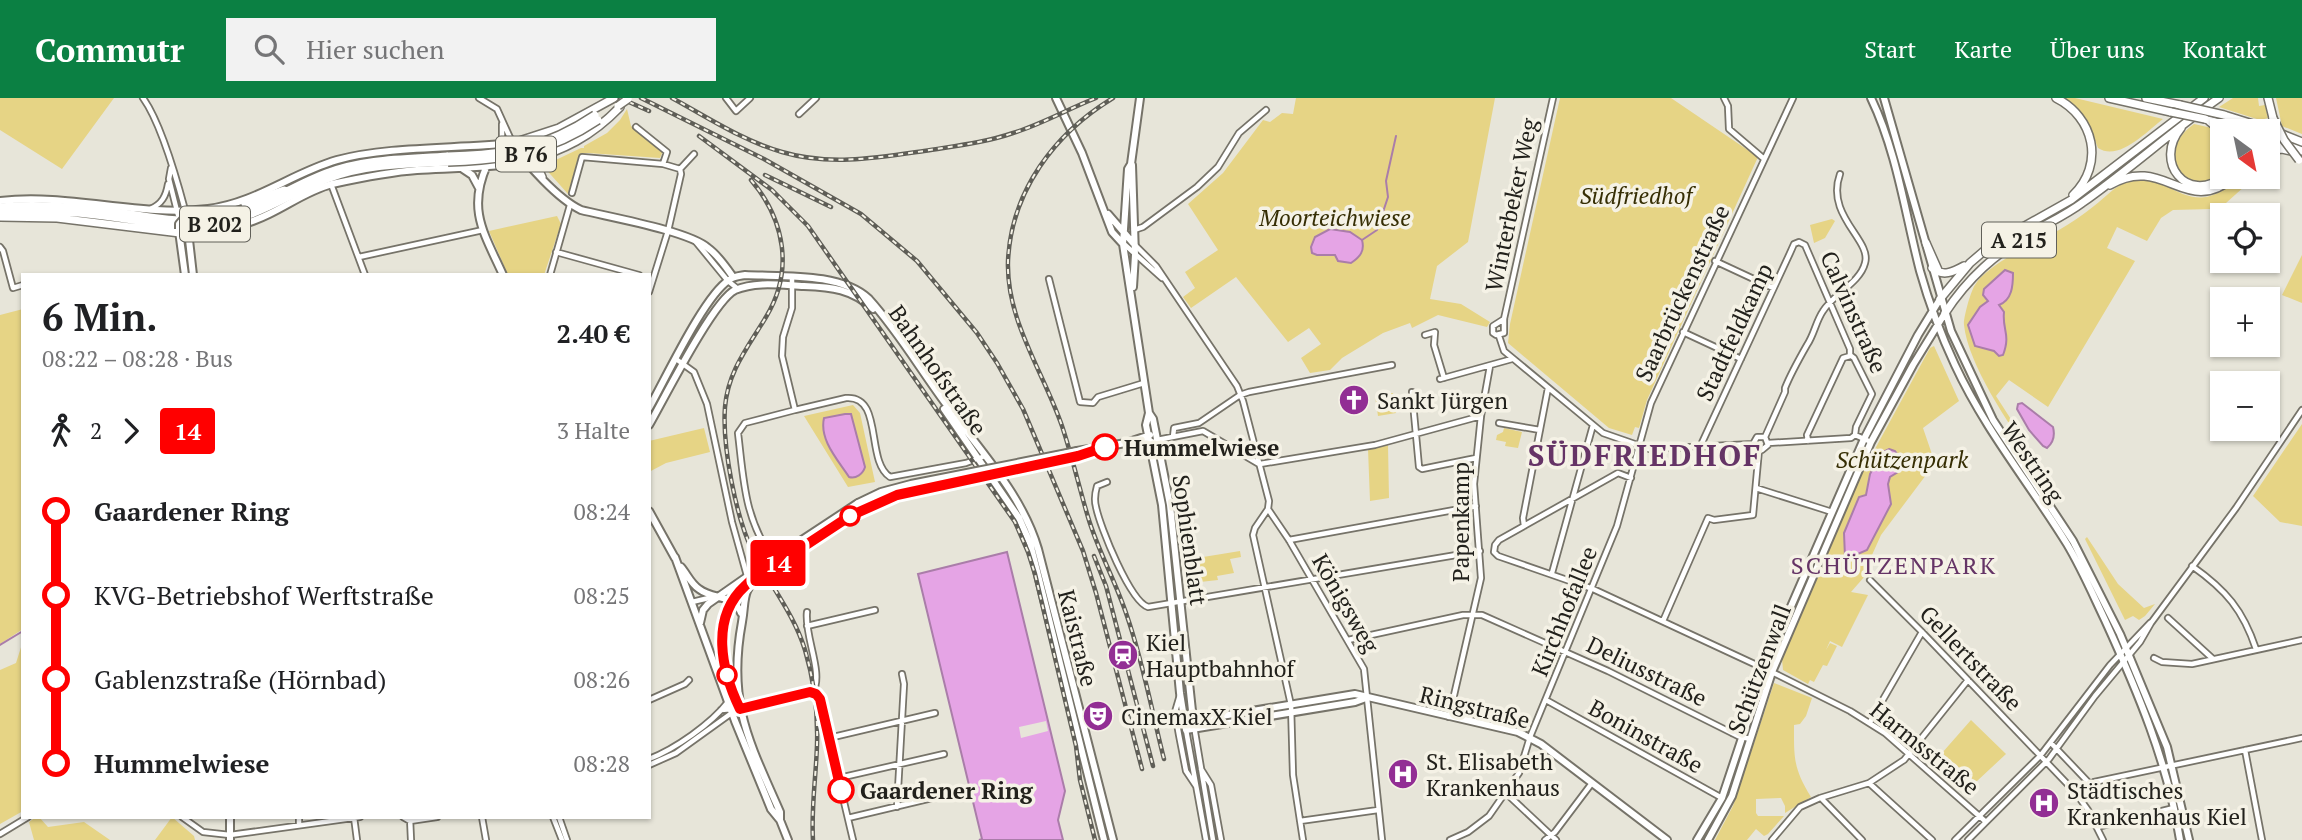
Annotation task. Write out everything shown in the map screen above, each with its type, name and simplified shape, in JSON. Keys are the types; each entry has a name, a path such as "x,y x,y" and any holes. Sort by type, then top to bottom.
{"highway":[{"name":"B 76","path":"513,143 559,128 614,102 629,98"},
{"path":"1932,268 1941,273 1951,273 1970,263 2009,233 2060,207 2078,190 2091,164 2089,133 2074,110 2056,98"},
{"path":"2109,98 2210,121"},
{"path":"2146,98 2184,112 2224,115 2302,142"},
{"path":"2170,98 2184,112"},
{"path":"2199,98 2184,112 2170,150 2170,160 2175,171 2186,182 2196,185 2210,183"},
{"name":"A 215","path":"2060,207 2204,98"},
{"name":"A 215","path":"1945,313 1980,269 1997,255 2092,196 2184,112 2219,98"},
{"path":"2268,100 2281,136 2301,157"},
{"name":"B 76","path":"0,212 46,205 176,220 214,219 246,211 329,172 361,163 385,160 499,159 528,153 571,136 614,102"},
{"name":"B 76","path":"524,162 591,134 614,102"},
{"path":"2280,145 2301,157"},
{"path":"2280,149 2301,157"},
{"name":"B 76","path":"539,158 536,164 542,177"},
{"name":"B 202","path":"146,216 190,226 236,220 340,174 375,167 448,159"},
{"path":"316,189 340,174"},
{"path":"2092,196 2135,175 2157,178 2198,192 2213,189"},
{"name":"B 76","path":"241,204 284,190 292,190"},
{"name":"B 76","path":"0,212 183,230"},
{"path":"1926,243 1941,273"},
{"path":"1940,299 1970,263"}],"main road":[{"path":"1056,98 1112,232 1123,244"},
{"path":"1123,244 1128,169 1131,164 1140,98"},
{"name":"Westring","path":"1871,98 1893,159 1921,273 1956,368 1991,431 2067,544 2120,653 2153,735 2174,808 2180,840"},
{"name":"Westring","path":"1884,98 1940,299 1966,366 1998,429 2094,577 2157,721 2172,767 2189,840"},
{"path":"0,201 44,198 146,216 166,211 222,211 339,160 391,152 513,143 524,162 570,205 668,231 708,247 732,285"},
{"path":"498,145 486,168 477,202 483,230 502,273"},
{"path":"183,230 227,229 257,220 331,184 393,173 486,168 524,162"},
{"name":"Sophienblatt","path":"1131,164 1135,255 1132,296"},
{"path":"463,169 472,175 479,188"},
{"path":"188,213 241,204"},
{"path":"1105,211 1134,244"},
{"path":"185,273 183,230 188,213"},
{"path":"183,230 193,273"},
{"name":"Sophienblatt","path":"1123,244 1149,413 1153,419 1180,693 1190,725"},
{"name":"Bahnhofstraße","path":"732,285 745,275 792,281 842,283 862,292 880,311 982,457 1019,518"},
{"name":"Bahnhofstraße","path":"732,285 792,281"},
{"path":"651,404 708,303 732,285"},
{"path":"651,422 710,316 732,285"},
{"name":"Schützenwall","path":"1697,840 1722,798 1746,738 1768,670 1833,513 1940,299"},
{"name":"Schützenwall","path":"1709,840 1729,802 1758,688 1868,441 1945,313"},
{"path":"780,820 780,812 746,734 740,709 736,661 746,590 763,570 861,506 913,490 1153,438"},
{"name":"Sophienblatt","path":"1153,438 1170,505 1190,725"},
{"name":"Kaistraße","path":"982,457 1023,510 1036,541 1113,840"},
{"path":"651,515 693,584 707,594 735,603 742,619"},
{"name":"Kaistraße","path":"1019,518 1041,580 1104,840"},
{"path":"675,557 728,702 771,809 780,820 788,840"},
{"path":"700,625 703,610 717,596 747,576 763,570"},
{"name":"Ringstraße","path":"1190,725 1355,702 1368,697 1530,737 1664,839"},
{"path":"230,819 230,837"}],"street":[{"path":"143,98 151,109 188,213"},
{"path":"479,98 497,109 513,143"},
{"path":"726,98 736,111 750,98"},
{"path":"799,114 816,98"},
{"name":"Winterbeker Weg","path":"1504,319 1492,329 1493,333 1499,336 1504,333 1504,319 1553,98"},
{"path":"1724,98 1728,106 1728,129 1763,158"},
{"name":"Saarbrückenstraße","path":"1640,446 1651,403 1793,98"},
{"path":"1133,230 1143,227 1197,187 1218,167 1239,133 1266,110"},
{"path":"498,145 502,137 502,123"},
{"path":"636,127 667,152 663,164"},
{"path":"680,169 694,154"},
{"path":"572,192 582,157 663,164 680,169"},
{"path":"146,216 167,192 171,167"},
{"path":"652,278 668,231 680,169"},
{"path":"1768,443 1765,437 1801,351 1806,347 1824,309 1859,274 1865,263 1866,255 1862,245 1841,211 1836,185 1840,174"},
{"path":"169,180 177,213"},
{"path":"331,184 364,273"},
{"path":"551,273 570,205"},
{"path":"359,257 483,230"},
{"name":"Stadtfeldkamp","path":"1700,447 1794,244 1800,242 1805,245"},
{"name":"Königsweg","path":"1123,244 1165,280"},
{"name":"Königsweg","path":"1134,244 1156,266 1240,395 1269,501 1268,509 1364,669 1382,840"},
{"name":"Calvinstraße","path":"1805,245 1851,356 1872,394 1856,427 1856,435"},
{"path":"0,247 13,288 21,286"},
{"path":"556,252 632,273"},
{"path":"1716,261 1773,288"},
{"path":"1048,279 1080,402 1093,402 1098,397 1145,383"},
{"path":"792,281 792,308 783,337 782,356 796,410"},
{"path":"1425,335 1435,332 1434,345 1442,378 1513,359"},
{"path":"1683,332 1741,359"},
{"path":"1499,336 1501,347 1513,359 1603,433 1649,449 1753,444 1759,450 1753,515 1714,520 1708,518 1663,621"},
{"path":"1808,441 1807,435 1843,358 1851,356"},
{"path":"676,359 697,377 708,407 732,522 747,576"},
{"path":"1956,368 1957,361 1966,366"},
{"path":"1173,437 1174,428 1199,423 1240,395 1392,365"},
{"name":"Papenkamp","path":"1449,717 1480,578 1474,484 1481,416 1490,366"},
{"path":"1548,387 1523,518 1524,526 1618,473 1631,478"},
{"path":"1412,392 1419,467 1422,470 1476,458"},
{"path":"774,562 762,544 749,512 738,433 745,423 855,397 862,400 867,411 882,469 890,477 982,457"},
{"path":"1968,840 2046,762 2142,639 2302,410"},
{"path":"1153,438 1203,431 1259,464 1364,447 1481,416"},
{"path":"1499,423 1540,430"},
{"path":"1552,573 1593,425"},
{"path":"1768,443 1852,438 1856,435 1868,441"},
{"path":"1753,444 1757,437 1765,437"},
{"path":"1759,450 1765,449 1768,443"},
{"name":"Kirchhofallee","path":"1450,840 1483,822 1507,794 1519,773 1530,737 1621,515 1640,446"},
{"path":"1107,482 1097,486 1095,505 1103,534 1133,591 1143,606 1148,607 1173,605 1480,551"},
{"path":"1756,488 1833,513"},
{"path":"1289,540 1476,506"},
{"path":"1268,509 1255,527 1253,535 1290,709 1293,775 1303,840"},
{"name":"Harmsstraße","path":"1524,526 1499,540 1494,552 1498,556 1592,589 1663,621 1870,722 1986,822"},
{"path":"2192,566 2242,614 2256,649"},
{"name":"Gellertstraße","path":"1870,580 2078,796 2103,840"},
{"path":"692,602 717,596"},
{"path":"807,626 875,610"},
{"path":"807,612 817,680 813,692"},
{"path":"1348,640 1473,613"},
{"name":"Deliusstraße","path":"1473,613 1567,652 1746,738"},
{"path":"2168,618 2213,660"},
{"path":"1955,840 2040,756 2120,653 2151,623"},
{"path":"1870,722 1922,632"},
{"path":"2154,658 2162,662 2182,664 2213,660 2302,640"},
{"path":"897,807 904,684 902,674"},
{"path":"651,699 689,680"},
{"path":"1772,840 1800,807 1869,783 1891,770 1909,754 1969,680"},
{"name":"Schützenwall","path":"1732,733 1751,692 1758,688"},
{"path":"721,710 732,711 813,692"},
{"path":"813,692 820,699 853,840"},
{"path":"1180,693 1175,713 1186,771 1197,787"},
{"name":"Boninstraße","path":"1546,700 1729,802"},
{"path":"651,758 672,748 728,702"},
{"path":"651,764 676,752 732,711"},
{"path":"829,738 935,713"},
{"name":"Sophienblatt","path":"1190,725 1200,768 1210,840"},
{"name":"Sophienblatt","path":"1190,725 1197,787 1210,840"},
{"path":"2078,796 2090,784 2302,738"},
{"path":"2051,743 2090,784"},
{"path":"2245,750 2262,840"},
{"path":"839,778 944,754"},
{"path":"1200,768 1212,789 1221,840"},
{"path":"1545,840 1592,783"},
{"path":"1869,783 1932,840"},
{"path":"848,818 953,793"},
{"path":"1507,794 1556,840"},
{"path":"1821,798 1862,840"},
{"path":"2097,827 2174,808"},
{"path":"1300,821 1378,810"},
{"path":"0,834 25,819"},
{"path":"185,819 203,832 230,837 346,819"},
{"path":"299,819 299,825"},
{"path":"354,819 358,840"},
{"path":"410,819 411,840"},
{"path":"481,819 486,840"},
{"path":"554,819 564,840"},
{"path":"559,819 564,840"}],"green space":[{"path":"0,98 114,98 62,169 0,130"},
{"name":"Moorteichwiese","path":"1296,98 1495,98 1468,242 1437,266 1430,299 1461,304 1490,322 1487,327 1438,315 1412,328 1410,323 1383,333 1342,358 1330,370 1310,373 1301,358 1321,344 1309,328 1288,342 1236,277 1191,308 1183,297 1195,288 1185,272 1218,250 1188,204 1223,173 1263,120 1270,122 1282,113 1293,114"},
{"name":"Südfriedhof","path":"1560,98 1671,98 1758,157 1647,400 1639,428 1635,427 1632,435 1609,428 1508,343"},
{"path":"2062,98 2075,98 2163,119 2124,148 2106,151 2098,148 2086,118"},
{"path":"2233,98 2258,98 2259,106 2265,105 2268,118 2257,119 2219,107"},
{"path":"2276,98 2302,98 2302,134 2282,126"},
{"path":"627,109 631,126 663,151 660,158 579,154 568,194 543,166 584,148 607,133"},
{"path":"2194,124 2210,128 2210,180 2197,183 2179,172 2175,149 2181,136"},
{"path":"2144,180 2158,183 2193,197 2207,197 2222,191 2242,189 2226,203 2210,203 2210,209 2173,210 2161,218 2147,241 2117,227 2107,248 2135,261 2048,407 2009,380 1996,396 2034,455 2032,457 1991,394 1967,341 1964,322 1975,285 2001,262 2068,225 2114,189 2128,182"},
{"path":"557,216 561,224 545,273 507,273 489,231"},
{"path":"1832,219 1835,221 1825,238 1814,243 1810,225"},
{"path":"2302,255 2302,303 2282,295"},
{"path":"21,310 21,630 0,644 0,315"},
{"name":"Schützenpark","path":"1934,346 1959,401 1923,428 1935,463 1881,535 1863,575 1865,576 1851,592 1868,595 1842,647 1830,641 1826,650 1830,643 1837,646 1827,666 1823,665 1814,682 1810,680 1808,684 1783,670 1782,659 1863,471 1930,348"},
{"path":"1393,393 1396,413 1378,416 1375,396"},
{"path":"853,405 860,413 875,482 848,487 804,416"},
{"path":"2302,424 2302,526 2280,522 2253,496"},
{"path":"704,428 710,452 666,463 651,471 651,441"},
{"path":"1504,428 1522,432 1518,448 1505,446 1506,442 1496,440"},
{"path":"1388,445 1389,498 1370,501 1368,449"},
{"path":"2087,537 2118,584 2144,608 2155,604 2145,616 2139,620 2133,616 2125,620 2085,539"},
{"path":"1240,551 1241,557 1230,559 1234,573 1217,576 1218,580 1200,582 1197,558"},
{"path":"21,647 21,812 0,824 0,670 16,663"},
{"path":"1774,683 1812,698 1806,716 1800,724 1794,725 1796,762 1811,797 1785,813 1781,798 1756,799 1758,816 1784,816 1768,834 1764,836 1756,829 1747,840 1715,840 1733,806"},
{"path":"1971,720 2006,754 1976,782 1942,753"},
{"path":"41,819 48,827 84,822 110,840 34,840 29,822"},
{"path":"171,819 174,819 195,840 155,840"}],"shaded area":[{"path":"1330,229 1350,232 1362,240 1361,253 1351,263 1338,261 1335,255 1312,253 1315,237"},
{"path":"2005,270 2013,273 2013,283 2007,300 1999,305 2004,312 2006,337 2003,355 1999,356 1994,351 1975,346 1968,325 1980,307 1988,301 1983,295 1984,289"},
{"path":"2022,403 2053,427 2053,439 2047,448 2029,430 2017,409 2018,404"},
{"path":"851,414 865,467 861,474 854,477 849,477 830,449 824,434 824,418"},
{"path":"1889,449 1895,451 1904,464 1890,477 1888,484 1891,504 1867,550 1845,557 1844,533 1859,497 1866,495 1877,455"},
{"path":"1007,552 1065,791 1058,820 1063,840 979,840 982,839 918,574"}],"pier":[{"path":"1046,721 1048,731 1021,738 1019,727"}],"waterway":[{"path":"1362,240 1377,230 1388,197 1386,181 1396,136"},
{"path":"0,645 21,632"}],"railway":[{"path":"620,98 649,111"},
{"path":"641,98 764,159 861,214 917,261 977,333 1023,409 1083,551 1142,769"},
{"path":"672,98 753,142 800,156 835,160 888,156 991,139 1034,125 1096,98"},
{"path":"1113,98 1092,112 1055,146 1027,188 1011,235 1009,283 1019,325 1062,426 1092,530 1133,633 1164,759"},
{"path":"699,136 772,190 808,226 1015,522 1035,574 1076,746 1080,780 1095,840"},
{"path":"765,175 831,207"},
{"path":"751,180 772,212 782,246 783,264 775,300 730,382 725,407 726,441 736,501 747,538 795,624 811,673 817,733 813,840"},
{"path":"1094,556 1106,586 1153,766"}],"bus line":[{"name":"14","path":"841,790 817,695 810,692 740,709 729,686 722,638 724,620 738,593 760,573 850,516 883,500 913,490 1078,456 1105,447"}],"place":[{"name":"Sankt Jürgen","path":"1354,400"},
{"name":"Hummelwiese","path":"1105,447"},
{"name":"Kiel Hauptbahnhof","path":"1123,655"},
{"name":"CinemaxX Kiel","path":"1098,716"},
{"name":"St. Elisabeth Krankenhaus","path":"1403,774"},
{"name":"Gaardener Ring","path":"841,790"},
{"name":"Städtisches Krankenhaus Kiel","path":"2044,803"}],"district":[{"name":"SÜDFRIEDHOF","path":"1645,455"},
{"name":"SCHÜTZENPARK","path":"1894,565"}]}
